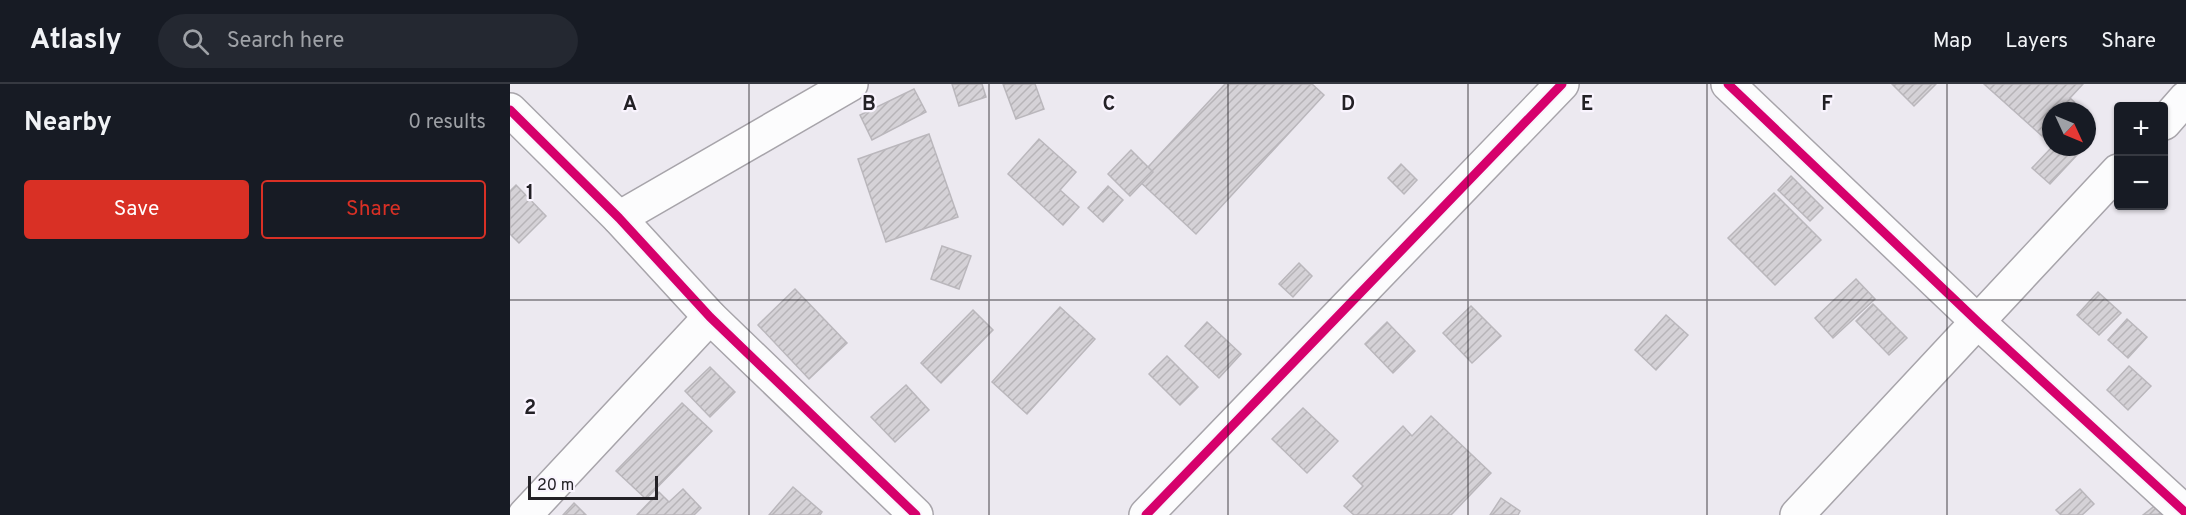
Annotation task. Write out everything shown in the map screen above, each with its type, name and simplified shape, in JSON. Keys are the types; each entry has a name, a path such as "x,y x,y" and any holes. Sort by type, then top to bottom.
{"street":[{"path":"619,218 852,84"},
{"path":"1146,515 1562,84"},
{"path":"1728,84 1978,322 2186,513"},
{"path":"2168,118 2186,98"},
{"path":"510,110 619,218 710,317 916,515"},
{"path":"1797,515 2114,175"},
{"path":"525,515 710,317"}],"building":[{"path":"952,84 982,84 986,97 959,106"},
{"path":"1003,84 1035,84 1044,109 1016,119"},
{"path":"1225,84 1312,84 1324,95 1196,234 1137,179"},
{"path":"1892,84 1936,84 1914,106"},
{"path":"1984,84 2083,84 2070,98 2074,102 2042,102 2042,136"},
{"path":"914,89 926,112 872,140 860,115"},
{"path":"929,134 958,217 886,242 858,159"},
{"path":"1039,139 1076,172 1060,190 1079,207 1063,225 1008,174"},
{"path":"1131,150 1153,172 1130,196 1108,174"},
{"path":"2043,156 2076,156 2050,184 2032,168"},
{"path":"1401,164 1417,180 1404,194 1388,178"},
{"path":"1791,176 1823,208 1810,221 1778,190"},
{"path":"516,185 546,216 519,243 510,234 510,191"},
{"path":"1108,186 1123,200 1103,222 1088,208"},
{"path":"1774,193 1821,240 1775,285 1728,238"},
{"path":"942,246 971,256 959,289 931,279"},
{"path":"1299,263 1312,276 1293,297 1279,284"},
{"path":"1856,279 1875,299 1833,338 1815,318"},
{"path":"795,289 847,343 809,379 758,325"},
{"path":"2098,292 2121,313 2099,335 2077,315"},
{"path":"1873,304 1907,338 1889,355 1856,321"},
{"path":"1471,306 1501,336 1472,363 1443,333"},
{"path":"1060,307 1095,339 1027,414 992,382"},
{"path":"973,310 993,330 941,383 921,363"},
{"path":"1666,315 1688,335 1656,370 1635,350"},
{"path":"2127,319 2147,337 2128,358 2108,340"},
{"path":"1207,322 1241,354 1219,378 1185,346"},
{"path":"1387,322 1415,351 1393,373 1365,344"},
{"path":"1167,356 1198,387 1180,405 1149,374"},
{"path":"2129,366 2151,386 2128,410 2107,390"},
{"path":"710,367 735,392 710,417 685,391"},
{"path":"906,385 929,410 895,442 871,417"},
{"path":"682,403 712,431 646,499 616,471"},
{"path":"1303,408 1338,441 1307,473 1272,439"},
{"path":"1431,416 1491,473 1451,515 1354,515 1344,506 1363,486 1353,476 1403,426 1412,436"},
{"path":"793,487 822,512 820,515 769,515"},
{"path":"683,489 701,508 694,515 637,515 659,492 669,502"},
{"path":"2080,489 2094,504 2082,515 2061,515 2056,510"},
{"path":"1501,498 1520,511 1518,515 1490,515"},
{"path":"574,503 586,515 563,515"},
{"path":"2157,504 2165,514 2143,515"}],"cycle path":[{"path":"1146,515 1562,84"},
{"path":"1728,84 1978,322 2186,513"},
{"path":"510,110 619,218 710,317 916,515"}]}
